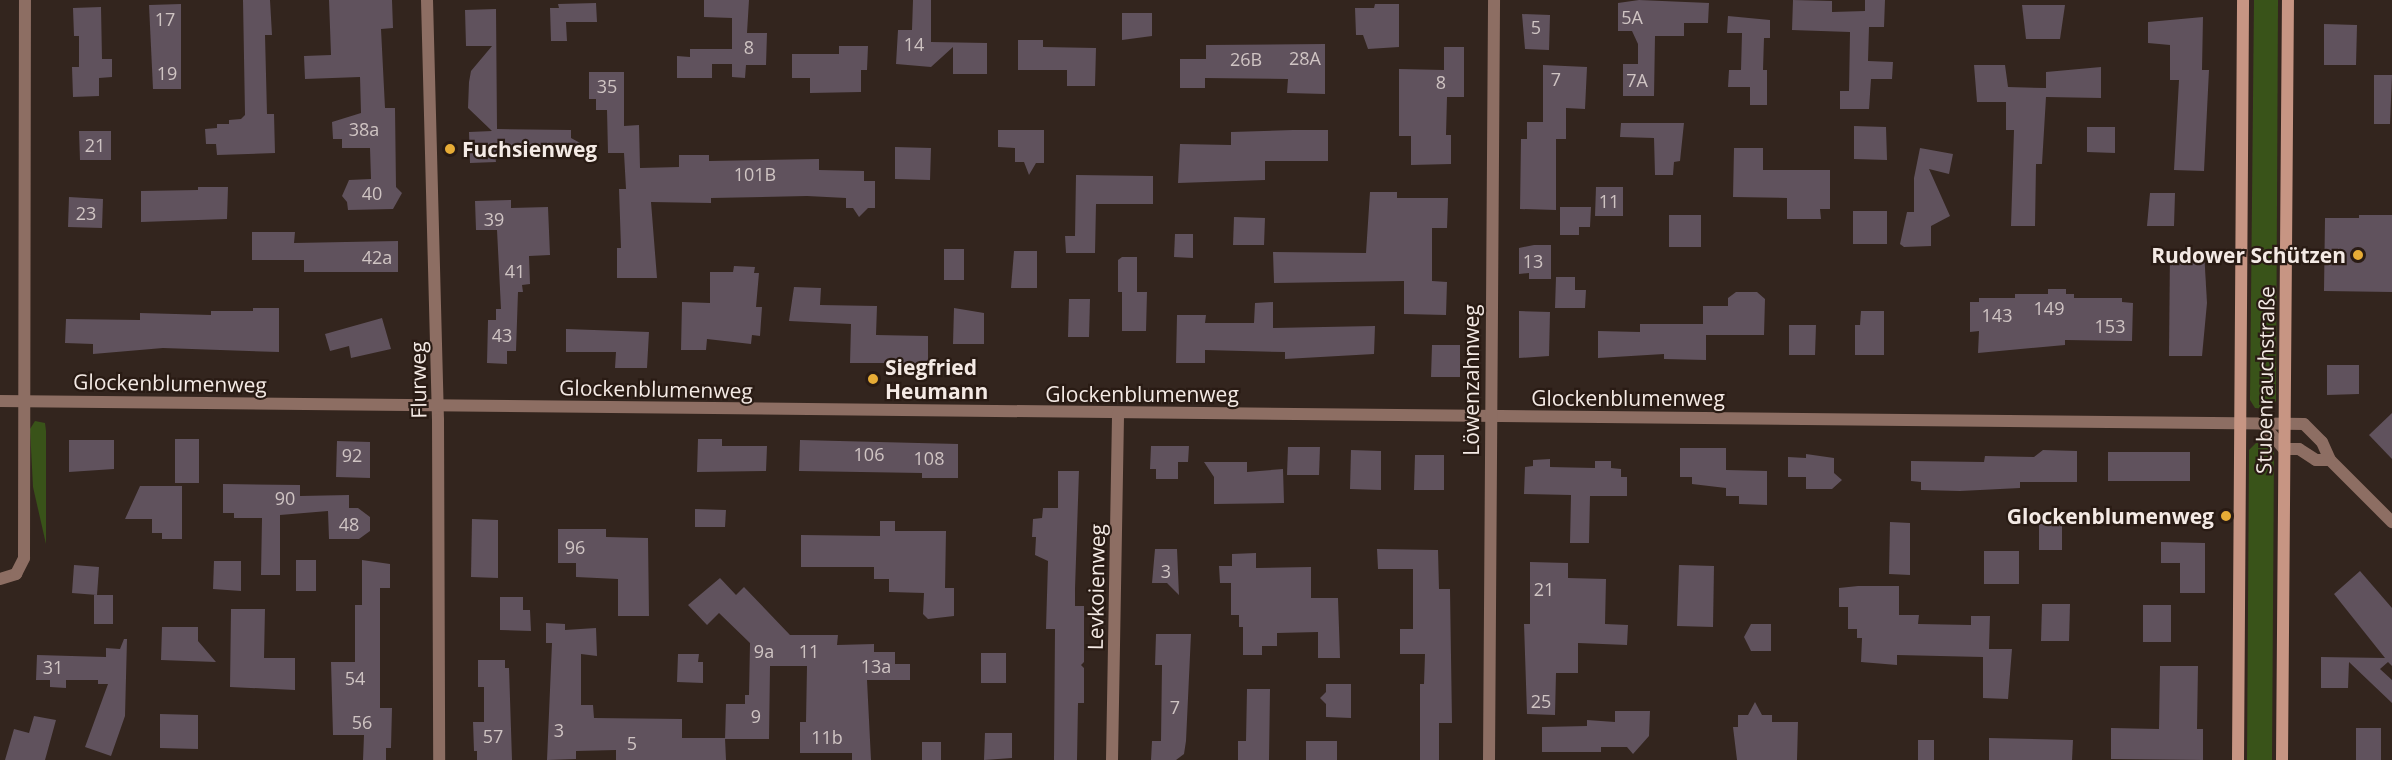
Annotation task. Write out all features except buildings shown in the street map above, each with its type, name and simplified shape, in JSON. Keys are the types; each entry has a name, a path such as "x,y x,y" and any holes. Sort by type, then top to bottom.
{"main road":[{"name":"Stubenrauchstraße","path":"2238,760 2243,0"},
{"name":"Stubenrauchstraße","path":"2282,760 2288,0"}],"street":[{"path":"0,579 16,574 24,558 22,401 25,0"},
{"name":"Flurweg","path":"428,0 438,406 439,760"},
{"name":"Löwenzahnweg","path":"1490,760 1494,0"},
{"name":"Glockenblumenweg","path":"0,401 1118,414 2304,424 2322,442 2330,460"},
{"name":"Levkoienweg","path":"1112,760 1118,414"},
{"path":"2263,424 2284,449 2299,449 2316,460 2330,460 2392,522"}],"green space":[{"path":"2254,0 2278,0 2276,401 2268,409 2255,408 2250,400"},
{"path":"35,421 45,423 46,431 46,544 33,487 30,429"},
{"path":"2256,443 2267,444 2274,450 2272,760 2247,760 2249,450"}],"place":[{"name":"Fuchsienweg","path":"450,149"},
{"name":"Rudower Schützen","path":"2358,255"},
{"name":"Siegfried Heumann","path":"873,379"},
{"name":"Glockenblumenweg","path":"2226,516"}]}
